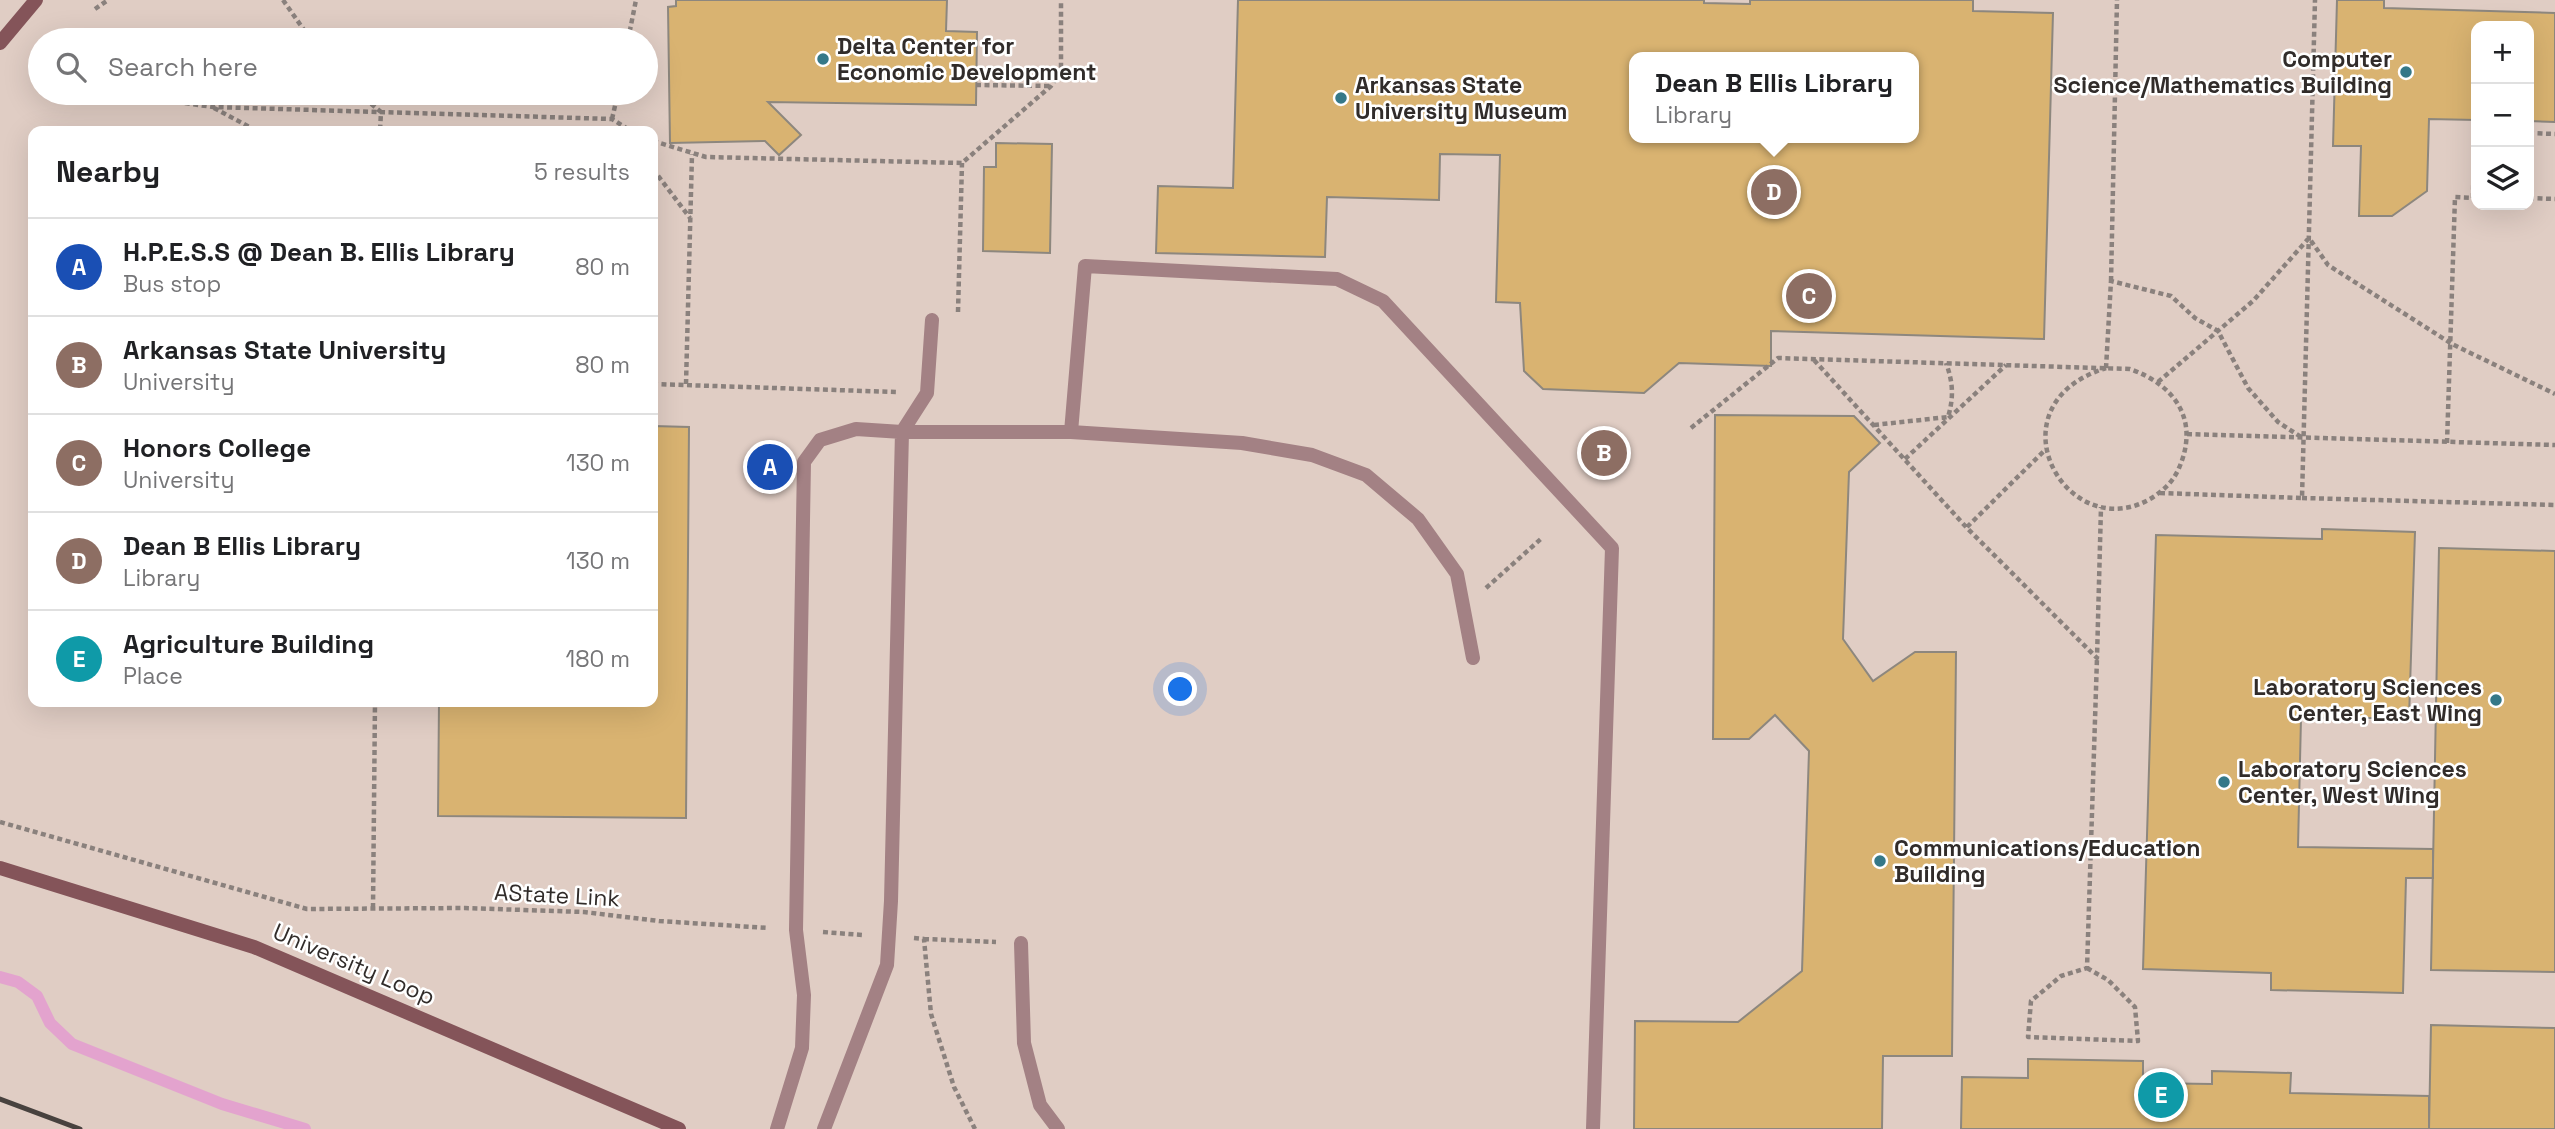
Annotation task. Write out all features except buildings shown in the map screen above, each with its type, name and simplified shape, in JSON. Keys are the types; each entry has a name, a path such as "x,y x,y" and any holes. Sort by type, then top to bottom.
{"street":[{"path":"0,43 36,0"},
{"name":"University Loop","path":"0,868 254,947 680,1129"}],"lane":[{"path":"1071,432 1085,266 1337,279 1383,301 1612,548 1593,1129"},
{"path":"824,1129 887,965 902,432 927,393 932,320"},
{"path":"777,1129 803,1048 804,995 796,930 804,462 820,440 856,429 902,432 1071,432 1253,445 1312,455 1366,475 1418,519 1457,574 1473,658"},
{"path":"1021,943 1024,1043 1040,1105 1058,1129"}],"path":[{"path":"95,9 108,0"},
{"path":"283,0 303,28"},
{"path":"630,28 636,0"},
{"path":"658,143 706,158 962,163 1051,86 1061,71 1061,0"},
{"path":"2106,368 2111,281 2117,0"},
{"path":"2302,498 2315,0"},
{"path":"976,85 1051,86"},
{"path":"199,105 612,119 623,126"},
{"path":"372,105 380,112 380,126"},
{"path":"612,119 615,105"},
{"path":"213,107 248,126"},
{"path":"2534,133 2555,134"},
{"path":"686,384 692,153"},
{"path":"958,313 962,163"},
{"path":"658,175 691,218"},
{"path":"2447,443 2455,197 2471,198"},
{"path":"2534,198 2555,199"},
{"path":"2158,383 2253,301 2309,238"},
{"path":"2309,238 2328,265 2452,344 2555,394"},
{"path":"2111,281 2171,296 2195,318 2218,331 2248,388 2278,422 2303,439"},
{"path":"1691,428 1778,358 2007,364 2106,368 2130,369 2151,377 2170,391 2182,411 2187,434 2184,456 2175,477 2160,493 2142,504 2122,508 2101,507 2081,499 2065,487 2053,469 2046,449 2049,416 2066,388 2085,375 2106,368"},
{"path":"1814,360 1967,528 2097,658"},
{"path":"1946,363 1952,380 1953,402 1948,417"},
{"path":"1905,459 2007,364"},
{"path":"658,384 896,391"},
{"path":"1873,425 1948,417"},
{"path":"2187,434 2555,445"},
{"path":"1967,528 2046,449"},
{"path":"2160,493 2555,505"},
{"path":"2087,968 2101,507"},
{"path":"1480,593 1543,537"},
{"path":"373,908 375,707"},
{"name":"AState Link","path":"0,822 307,909 465,908 584,912 659,921 1021,943"},
{"path":"924,939 931,1014 954,1087 975,1129"},
{"path":"2087,968 2108,980 2135,1007 2138,1041 2028,1038 2031,1001 2061,976 2087,968"}],"shaded area":[{"path":"0,0 2555,0 2555,1129 0,1129"}],"waterway":[{"path":"0,977 18,982 37,996 50,1023 72,1044 222,1104 305,1129"}],"railway":[{"path":"0,1099 80,1129"}],"place":[{"name":"Delta Center for Economic Development","path":"823,59"},
{"name":"Computer Science/Mathematics Building","path":"2406,72"},
{"name":"Arkansas State University Museum","path":"1341,98"},
{"name":"Dean B Ellis Library","path":"1774,192"},
{"name":"Honors College","path":"1809,296"},
{"name":"Arkansas State University","path":"1604,453"},
{"name":"H.P.E.S.S @ Dean B. Ellis Library","path":"770,467"},
{"name":"Laboratory Sciences Center, East Wing","path":"2496,700"},
{"name":"Laboratory Sciences Center, West Wing","path":"2224,782"},
{"name":"Communications/Education Building","path":"1880,861"},
{"name":"Agriculture Building","path":"2161,1095"}]}
